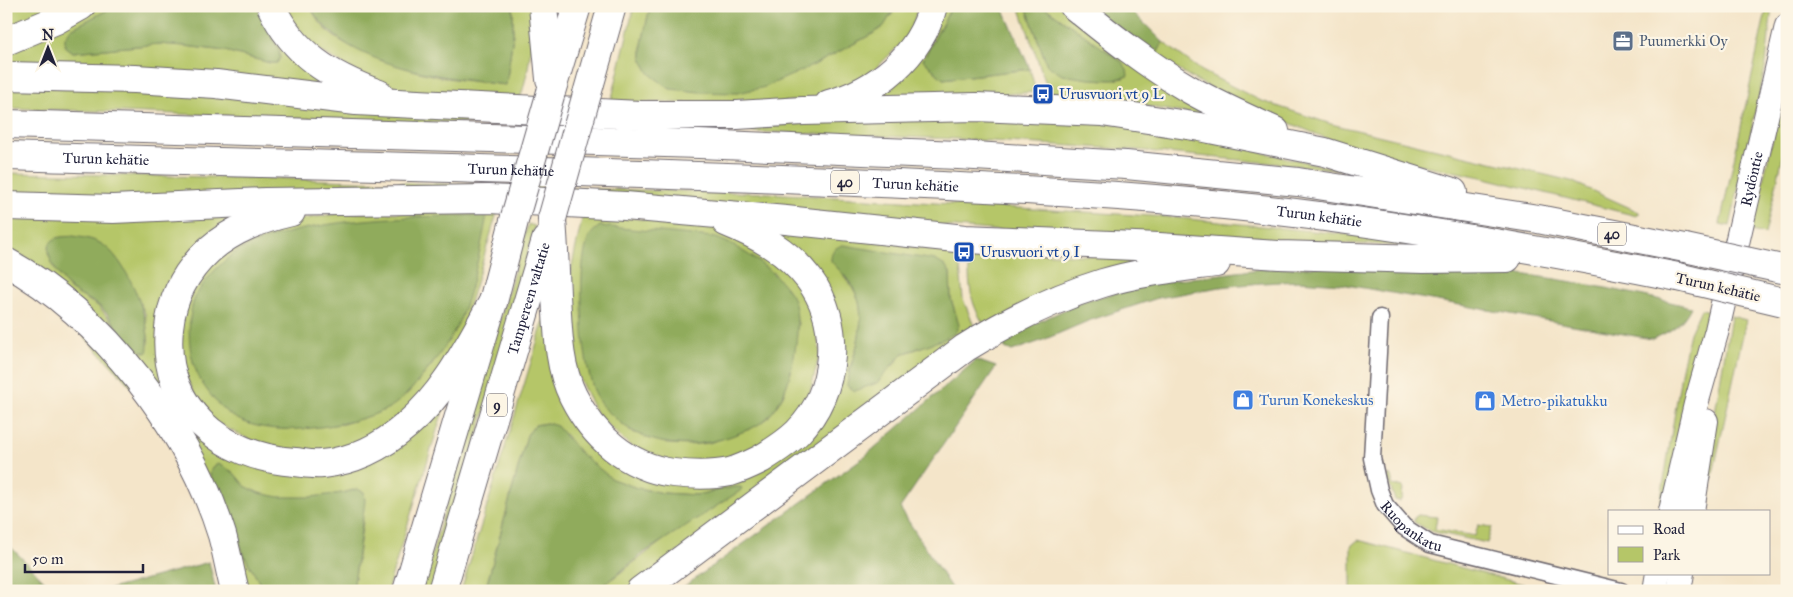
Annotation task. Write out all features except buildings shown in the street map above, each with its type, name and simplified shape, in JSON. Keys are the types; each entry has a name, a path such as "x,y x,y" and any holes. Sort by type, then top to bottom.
{"highway":[{"path":"6,41 56,20 81,6"},
{"path":"271,6 287,35 308,57 338,78 402,103"},
{"path":"543,6 551,92"},
{"name":"9","path":"407,591 493,302 515,217 577,6"},
{"name":"Tampereen valtatie","path":"442,591 552,220 612,6"},
{"path":"803,111 840,101 856,94 886,75 903,61 914,47 927,24 933,6"},
{"path":"1074,6 1122,44 1189,89 1237,114 1325,152 1538,219"},
{"path":"6,76 135,78 198,83 356,101 640,115 976,107 1102,112 1200,127 1325,152"},
{"name":"Turun kehätie","path":"6,124 699,144 958,155 1126,165 1298,182 1538,219 1787,270"},
{"name":"Turun kehätie","path":"6,156 694,176 1128,196 1294,212 1435,233 1578,257 1678,277 1785,302"},
{"path":"6,206 113,209 335,200 489,199 625,206 786,220 965,239 1159,247 1279,255 1423,259 1578,257"},
{"path":"335,200 272,217 237,231 219,242 202,256 181,284 172,310 169,327 168,348 172,374 178,392 193,415 207,430 223,441 278,461 320,464 349,459 378,446 406,426 433,400 450,378 493,302"},
{"path":"552,220 557,319 562,359 572,394 584,416 602,438 621,454 639,464 664,472 706,474 731,471 750,464 778,448 798,431 815,410 822,395 829,376 832,352 830,329 822,303 810,280 799,267 774,246 705,213"},
{"path":"640,591 957,354 999,327 1066,296 1105,283 1182,267 1279,255"},
{"path":"6,262 25,272 69,305 105,340 141,384 176,434 203,487 222,536 235,591"}],"street":[{"name":"Rydöntie","path":"1671,510 1696,404 1717,330 1787,26"},
{"name":"Ruopankatu","path":"1380,318 1372,458 1379,490 1385,504 1404,527 1430,544 1621,591"},
{"name":"Rydöntie","path":"1692,510 1708,408 1717,330"},
{"path":"1655,591 1658,574"},
{"path":"1678,591 1682,574"}],"green space":[{"path":"6,6 58,6 6,28"},
{"path":"92,6 115,6 71,29 73,52 159,44 225,51 270,63 277,63 279,50 256,6 262,6 337,86 6,67 6,49"},
{"path":"115,6 256,6 279,50 280,58 277,63 270,63 225,51 159,44 73,52 65,47 65,38 71,29"},
{"path":"283,6 310,6 319,21 331,34 354,48 383,60 441,77 506,85 513,35 513,6 533,6 530,53 520,99 419,93 377,84 310,45"},
{"path":"310,6 513,6 513,35 506,85 426,73 397,66 370,56 345,43 325,27"},
{"path":"634,6 650,6 642,44 642,60 650,74 812,66 874,33 891,16 896,6 918,6 910,35 872,72 822,96 804,100 758,104 611,102"},
{"path":"650,6 896,6 884,26 874,33 812,66 765,87 737,93 670,89 650,74 642,60 642,44"},
{"path":"940,6 952,6 923,60 943,79 1030,69 1036,92 856,104"},
{"path":"952,6 1002,6 1030,69 943,79 923,60"},
{"path":"1019,6 1026,6 1047,65 1094,79 1113,80 1124,78 1122,62 1043,6 1060,6 1077,21 1236,122 1093,97 1052,93 1046,84"},
{"path":"1026,6 1043,6 1122,62 1127,69 1128,76 1114,80 1089,79 1062,75 1047,65"},
{"path":"1089,6 1127,6 1163,42 1156,56"},
{"path":"1767,6 1772,6 1766,64 1730,226 1720,224"},
{"path":"1163,42 1202,71 1259,100 1331,124 1571,181 1639,212 1639,214 1637,216 1481,177 1403,161 1328,139 1249,106 1197,81 1156,56"},
{"path":"1787,79 1787,138 1765,234 1751,231"},
{"path":"6,84 958,115 1138,125 1342,170 1137,150 959,139 6,108"},
{"path":"6,173 264,178 767,193 1168,217 1353,235 1420,246 1013,232 766,210 6,197"},
{"path":"261,211 184,263 176,406 308,472 448,395 387,591 353,591 363,521 357,489 316,497 286,498 271,496 258,493 246,487 233,472 230,517 245,557 264,591 240,591 195,455 6,253 6,215","holes":["48,253 120,263 145,313 149,344 137,350 98,306 71,290 54,268"]},
{"path":"341,213 497,213 458,343 435,385 371,439 327,452 274,452 207,418 177,359 182,309 211,261 265,229 303,219","holes":["226,260 461,317 432,365 408,393 366,417 343,424 284,429 263,426 227,412 197,374 205,283"]},
{"path":"583,214 710,225 774,256 813,306 820,353 808,400 784,430 740,458 698,466 640,455 597,415 576,372 569,305 571,270","holes":["733,247 775,274 798,323 791,372 783,396 767,419 750,429 709,443 688,445 668,444 629,431"]},
{"path":"487,215 473,280 461,317 453,333 420,379 406,395 389,408 361,419 332,425 302,429 268,428 247,423 228,413 215,400 199,378 192,357 189,338 193,303 200,289 211,275 236,252 254,243 280,235 336,223 386,218"},
{"path":"528,224 535,226 503,349 432,591 421,591"},
{"path":"758,224 895,243 959,255 963,299 976,331 921,368 626,591 596,591 734,487 696,495 663,493 637,488 611,479 579,452 566,435 546,423 535,425 527,435 485,591 461,591 546,313 610,461 769,466 842,344","holes":["950,273 951,299 957,318 920,348 902,354 892,367 848,372 858,340 861,314 857,297 843,275"]},
{"path":"600,226 716,238 750,256 774,274 784,285 795,304 797,325 796,347 785,391 777,406 764,421 737,434 704,443 670,443 654,440 624,426 601,404 590,378 586,358 582,296 582,272 585,250 590,235"},
{"path":"73,236 90,239 102,244 123,267 143,312 147,327 147,353 132,345 98,305 74,291 56,271 48,248 51,242 59,237"},
{"path":"843,245 935,260 945,266 950,273 951,299 959,325 955,333 944,339 902,354 877,383 855,391 847,386 860,333 861,314 857,296 851,284 831,261 834,250"},
{"path":"1031,253 1190,260 985,326 979,317 973,300 968,256 996,257"},
{"path":"1341,266 1451,268 1495,271 1552,278 1608,288 1691,307 1684,319 1675,327 1652,339 1341,284 1299,281 1220,287 1158,298 1088,321 1012,351 1005,348 1002,339 1083,301 1160,282 1260,269"},
{"path":"1701,309 1711,311 1667,510 1659,510 1682,368 1690,333"},
{"path":"1731,316 1746,320 1705,510 1706,467"},
{"path":"976,360 996,367 900,508 953,591 678,591 865,456"},
{"path":"547,423 557,426 579,452 612,479 637,488 663,493 696,495 734,487 742,488 645,552 596,591 485,591 527,435 535,425"},
{"path":"218,464 233,472 245,486 259,493 279,497 311,497 343,493 357,489 364,492 365,501 353,591 264,591 245,557 230,517 210,474 212,467"},
{"path":"1389,475 1392,477 1392,485 1403,487 1400,501 1395,500 1387,478"},
{"path":"1418,515 1437,517 1435,529 1475,536 1478,525 1492,527 1487,543 1430,531 1414,522 1414,518"},
{"path":"1358,540 1547,591 1351,591 1351,546"},
{"path":"6,542 9,545 54,591 6,591"},
{"path":"209,562 216,591 103,591"}],"place":[{"name":"Puumerkki Oy","path":"1623,41"},
{"name":"Urusvuori vt 9 L","path":"1043,94"},
{"name":"Urusvuori vt 9 I","path":"964,252"},
{"name":"Turun Konekeskus","path":"1243,400"},
{"name":"Metro-pikatukku","path":"1485,401"}]}
